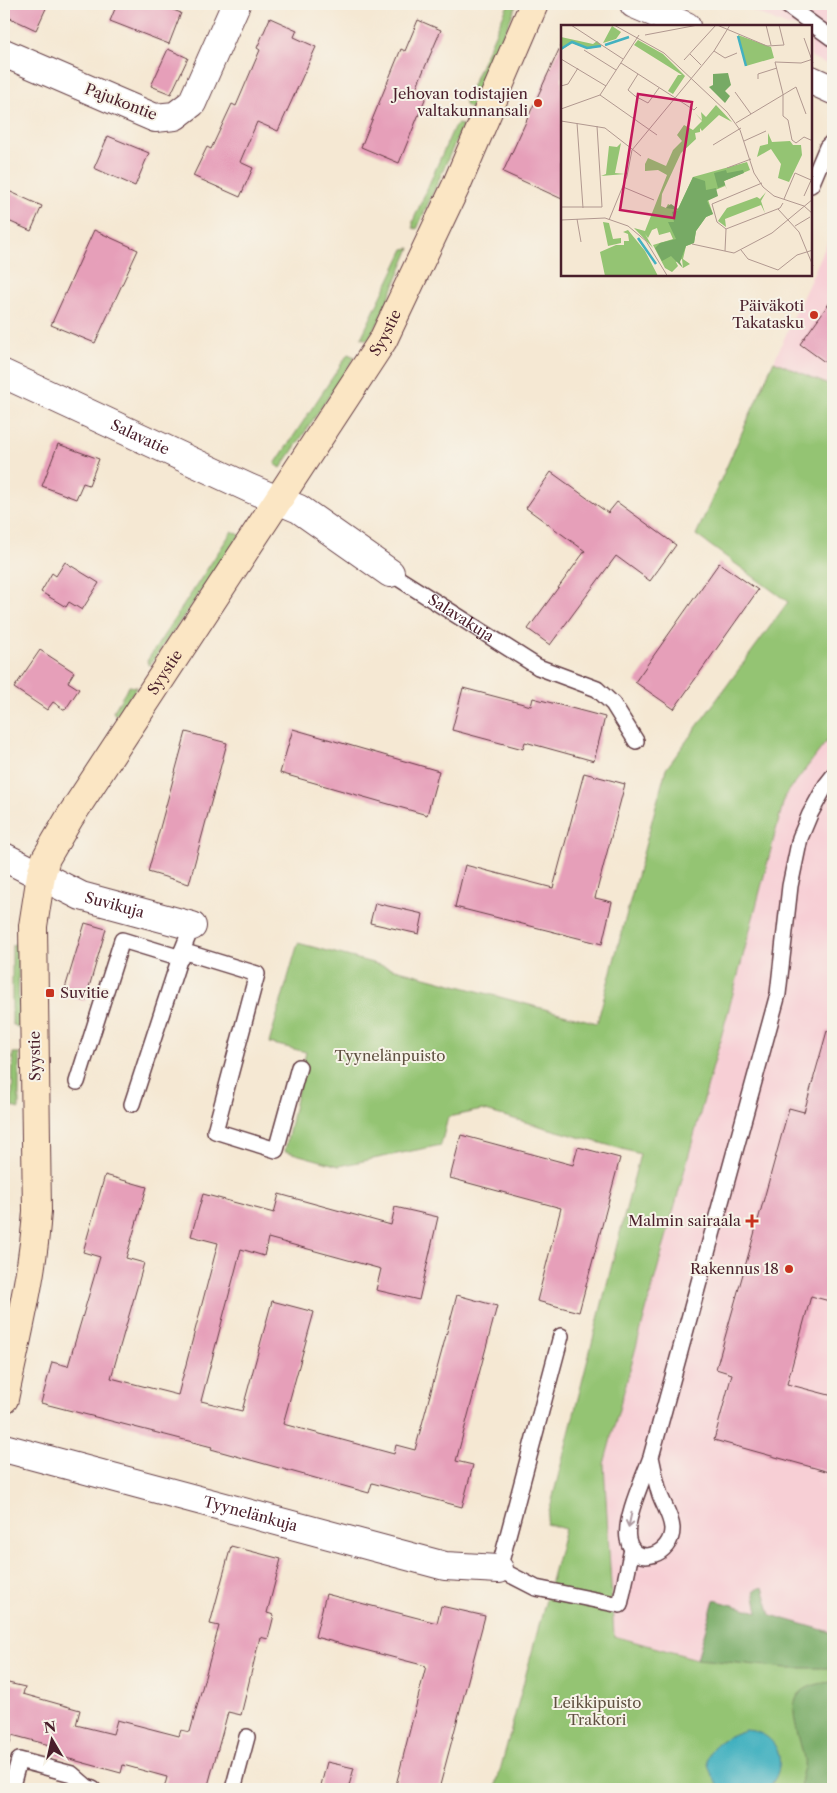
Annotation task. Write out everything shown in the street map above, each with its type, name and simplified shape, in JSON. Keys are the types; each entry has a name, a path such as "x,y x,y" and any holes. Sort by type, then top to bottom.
{"street":[{"name":"Pajukontie","path":"4,53 155,118 175,116 192,103 236,4"},
{"name":"Syystie","path":"4,1399 35,1244 37,1211 33,926 40,875 46,858 70,817 276,500 383,340 456,186 534,4"},
{"path":"634,4 684,25"},
{"path":"812,80 833,90"},
{"name":"Salavatie","path":"4,374 276,500"},
{"name":"Salavakuja","path":"276,500 299,509 390,573"},
{"path":"4,857 40,875"},
{"name":"Suvikuja","path":"40,875 82,896 192,926"},
{"name":"Tyynelänkuja","path":"4,1448 444,1566 499,1569"}],"lane":[{"path":"786,4 832,36"},
{"path":"812,183 827,147 833,142"},
{"name":"Salavakuja","path":"390,573 538,667 597,689 612,704 636,741"},
{"path":"651,1457 660,1494 672,1527 671,1538 665,1548 658,1554 648,1556 638,1554 632,1549 628,1538 629,1521 651,1457 778,994 790,886 800,838 810,814 833,776"},
{"path":"132,1104 192,926"},
{"path":"77,1082 122,940 257,974 215,1131 276,1150 299,1067"},
{"path":"561,1336 499,1569 536,1588 620,1604 632,1549"},
{"path":"640,1490 660,1494"},
{"path":"233,1789 247,1736"},
{"path":"11,1789 19,1760 72,1774 93,1789"}],"shaded area":[{"path":"737,4 833,4 833,67 812,57 812,25 785,25"},
{"name":"Päiväkoti Takatasku","path":"833,230 833,387 774,361"},
{"name":"Malmin sairaala","path":"833,733 833,1633 714,1600 697,1659 614,1636 604,1464 737,979 785,796"}],"green space":[{"path":"511,4 517,4 471,109 465,105 465,101 507,7"},
{"path":"457,124 463,125 417,229 413,228 413,221"},
{"path":"410,248 378,323 368,340 361,338 404,249"},
{"path":"348,354 355,357 281,468 275,464"},
{"name":"Tyynelänpuisto","path":"774,361 833,387 833,733 785,796 737,979 604,1464 614,1636 697,1659 714,1600 833,1633 833,1789 495,1789 565,1529 546,1524 640,1154 482,1110 448,1117 441,1145 339,1166 285,1151 306,1052 269,1043 298,943 597,1023 666,769 788,602 696,535"},
{"path":"232,531 240,535 149,666 147,661"},
{"path":"129,686 137,687 116,716 113,712"},
{"path":"18,943 19,1028 12,1024 12,945"},
{"path":"13,1053 19,1053 19,1109 12,1107"},
{"path":"763,1587 771,1615 833,1633 833,1668 787,1668 697,1659 714,1600 758,1612 754,1590"},
{"path":"833,1682 833,1789 802,1789 800,1782 804,1759 797,1731 794,1707 797,1698 803,1690 815,1685"}],"water":[{"path":"746,1730 758,1732 774,1744 778,1752 778,1771 767,1789 720,1789 709,1768 708,1760 710,1753 713,1747 725,1738"}],"building":[{"path":"4,4 48,4 36,30 4,15"},
{"path":"117,4 158,4 181,13 169,44 110,21"},
{"path":"270,18 297,30 294,37 316,47 278,131 257,122 240,162 253,168 240,197 193,176 207,147 211,149 232,104 236,106 260,50 257,48"},
{"path":"418,20 441,30 416,88 428,92 399,163 361,147 401,49 405,51"},
{"path":"561,45 561,199 503,172"},
{"path":"168,49 188,58 171,94 151,86"},
{"path":"108,136 149,153 135,186 94,168"},
{"path":"4,189 42,206 31,231 4,219"},
{"path":"94,230 138,250 95,343 51,325"},
{"path":"833,298 833,368 800,344"},
{"path":"58,444 99,459 89,485 83,483 76,499 42,486"},
{"path":"551,472 608,513 617,502 676,545 650,581 616,556 550,645 528,629 585,551 526,508"},
{"path":"65,562 99,583 82,610 69,602 66,607 41,592 52,573 56,576"},
{"path":"719,563 758,590 674,709 635,682"},
{"path":"40,650 74,672 68,682 79,689 65,710 53,702 47,710 14,688"},
{"path":"463,688 531,706 533,698 605,717 594,761 525,742 523,749 452,730"},
{"path":"293,729 439,771 427,815 280,773"},
{"path":"186,732 227,743 189,884 148,872"},
{"path":"584,773 625,784 595,898 612,902 602,944 455,907 465,865 553,888"},
{"path":"375,903 423,914 419,934 370,923"},
{"path":"85,923 106,929 85,1001 63,995"},
{"name":"Rakennus 18","path":"827,1031 833,1032 833,1302 811,1296 787,1384 833,1396 833,1473 714,1440 732,1374 716,1369 789,1108 804,1112"},
{"path":"461,1135 573,1165 578,1147 620,1158 579,1312 537,1301 561,1208 450,1178"},
{"path":"105,1175 147,1187 126,1258 144,1263 111,1378 178,1395 218,1243 191,1236 203,1194 274,1213 279,1194 391,1225 395,1207 438,1217 419,1300 376,1290 381,1269 268,1238 264,1256 241,1249 201,1401 242,1411 272,1301 314,1312 283,1424 394,1454 396,1445 415,1450 457,1295 497,1306 456,1461 473,1465 462,1507 372,1483 369,1493 211,1449 212,1447 41,1403 52,1362 68,1366 100,1257 83,1252"},
{"path":"231,1546 281,1559 267,1613 274,1615 268,1639 260,1637 241,1715 228,1712 207,1789 164,1789 167,1777 123,1765 121,1773 55,1755 57,1747 12,1735 10,1743 4,1742 4,1682 25,1687 23,1694 80,1710 76,1725 113,1734 117,1720 179,1736 181,1730 190,1732 219,1626 210,1624"},
{"path":"326,1594 437,1623 441,1606 485,1616 439,1789 395,1789 426,1666 315,1637"},
{"path":"327,1762 354,1768 348,1789 320,1789"}],"place":[{"name":"Jehovan todistajien valtakunnansali","path":"538,103"},
{"name":"Päiväkoti Takatasku","path":"814,315"},
{"name":"Suvitie","path":"50,993"},
{"name":"Malmin sairaala","path":"752,1221"},
{"name":"Rakennus 18","path":"789,1269"}],"park label":[{"name":"Leikkipuisto Traktori","path":"597,1712"}]}
